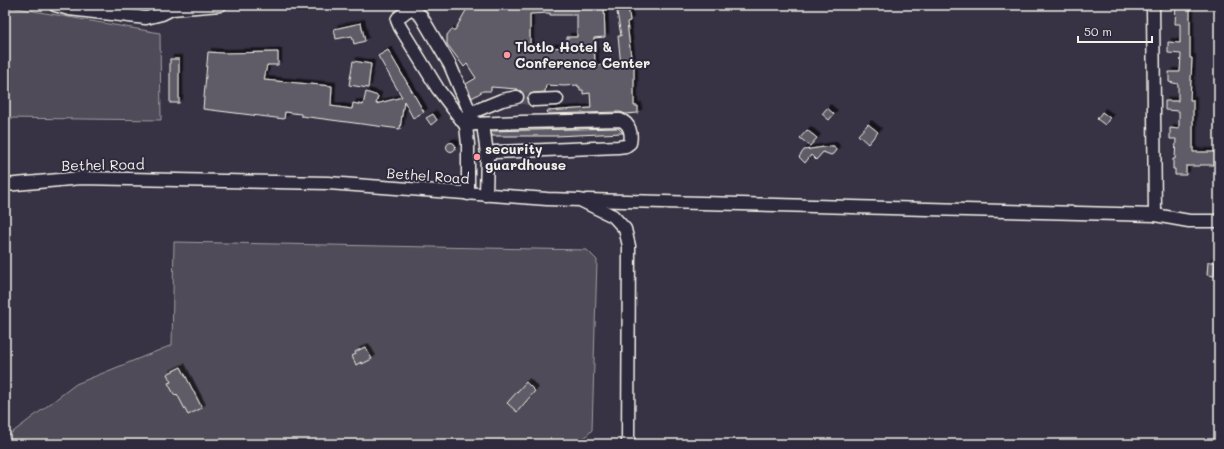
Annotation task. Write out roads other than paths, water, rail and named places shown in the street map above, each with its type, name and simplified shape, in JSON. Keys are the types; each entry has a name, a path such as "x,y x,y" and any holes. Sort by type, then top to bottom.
{"street":[{"path":"55,5 69,9 146,18 162,14 173,7 220,5"},
{"path":"1153,5 1155,215"},
{"path":"486,154 495,152 618,147 626,146 630,143 632,137 628,125 625,121 620,120 473,122 438,89 400,26 397,20 408,10 413,10 421,16 456,78 462,96 473,122 486,154 486,195"},
{"path":"468,194 468,144 473,122 502,100 518,97"},
{"path":"534,100 557,99"},
{"name":"Bethel Road","path":"5,186 88,178 328,183 547,200 580,200 613,216 625,229 629,246 628,444"},
{"path":"580,200 1155,215 1189,221 1219,221"}],"tunnel":[{"path":"517,97 534,100"}],"place":[{"name":"Tlotlo Hotel & Conference Center","path":"507,55"},
{"name":"security guardhouse","path":"477,157"}]}
